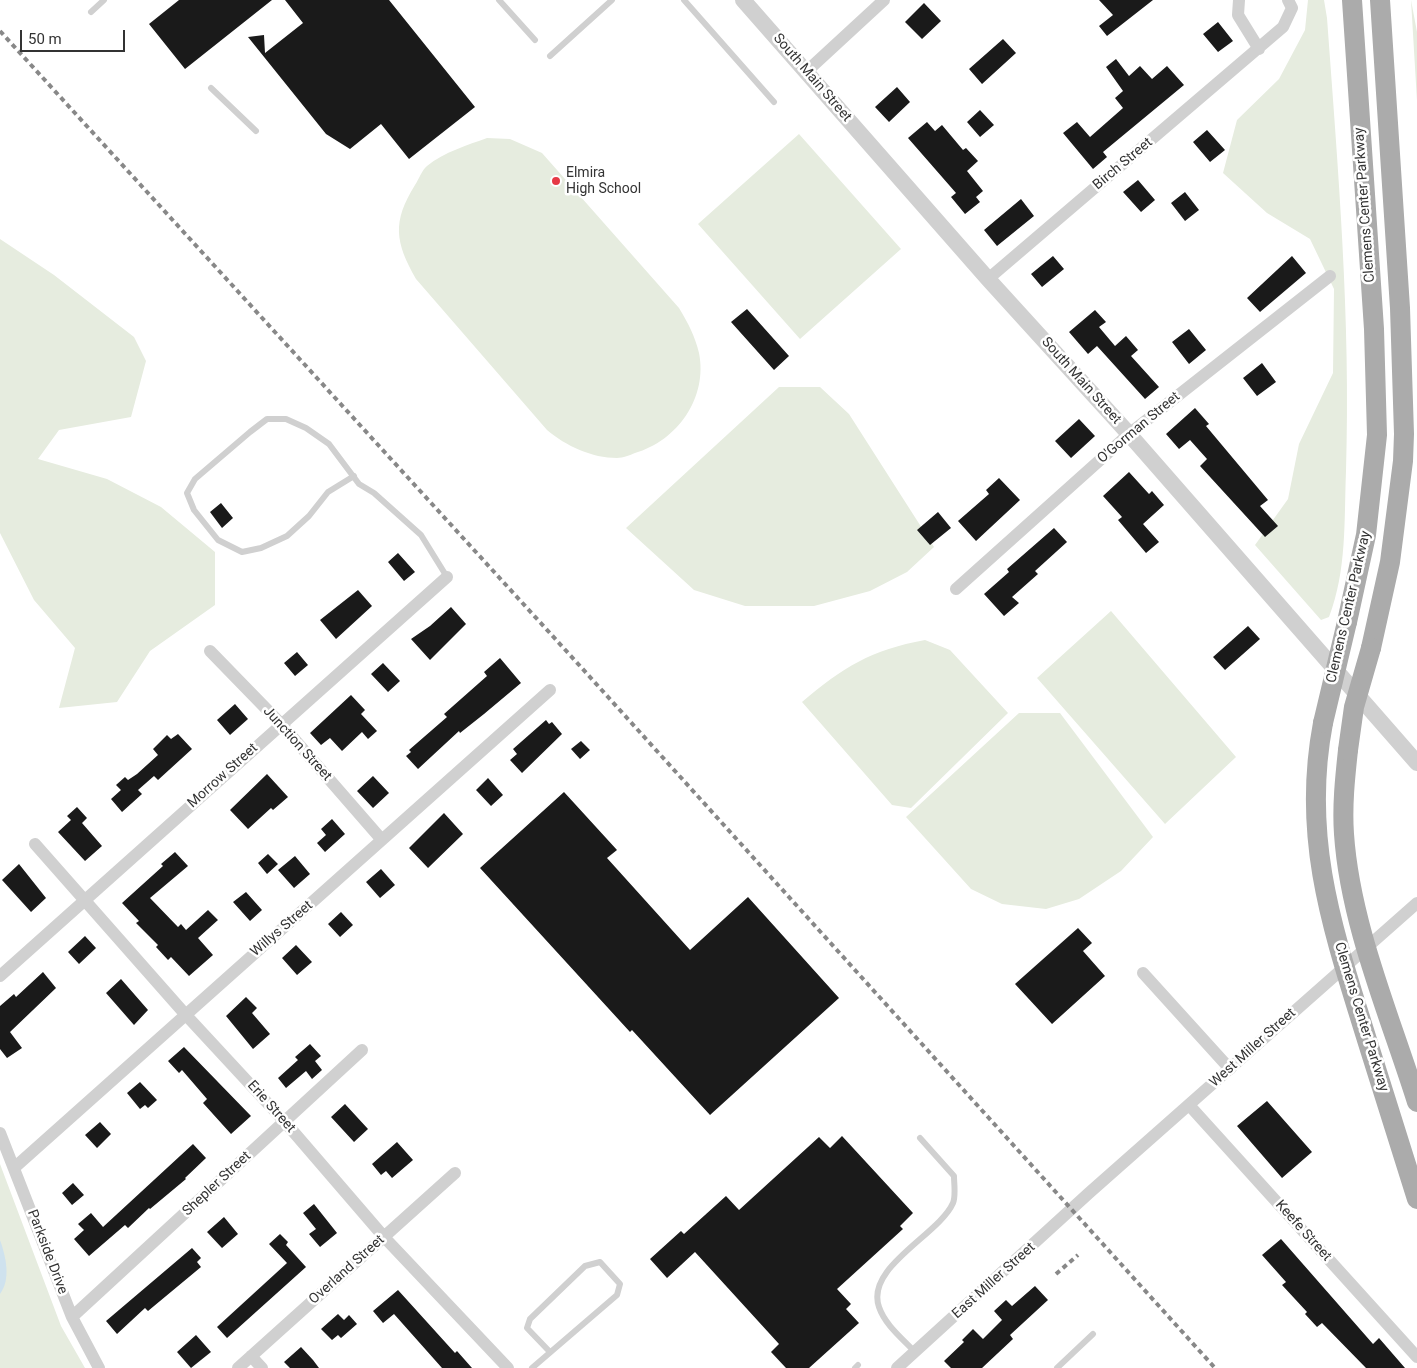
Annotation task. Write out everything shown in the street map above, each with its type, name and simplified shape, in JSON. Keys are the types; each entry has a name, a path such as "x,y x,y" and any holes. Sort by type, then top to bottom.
{"main road":[{"name":"Clemens Center Parkway","path":"1352,0 1374,329 1377,435 1366,535 1323,722 1315,778 1315,828 1322,880 1344,968 1417,1199"},
{"name":"Clemens Center Parkway","path":"1380,0 1400,308 1404,434 1401,478 1390,562 1371,648 1354,707 1343,808 1344,834 1352,887 1366,948 1417,1102"}],"street":[{"name":"South Main Street","path":"743,0 988,279 1129,434 1417,764"},
{"path":"806,72 884,0"},
{"path":"1239,0 1238,15 1259,49"},
{"name":"Birch Street","path":"988,279 1283,27 1292,8 1288,0"},
{"name":"O'Gorman Street","path":"956,589 1129,434 1330,276"},
{"name":"Morrow Street","path":"0,976 447,577"},
{"name":"Junction Street","path":"210,651 281,724 382,840"},
{"name":"Willys Street","path":"14,1168 550,690"},
{"name":"Erie Street","path":"35,844 185,1014 285,1122 384,1237 508,1368"},
{"name":"West Miller Street","path":"1089,1193 1417,903"},
{"path":"1143,973 1230,1069"},
{"name":"Shepler Street","path":"72,1317 362,1050"},
{"name":"Keefe Street","path":"1189,1105 1417,1357"},
{"name":"Parkside Drive","path":"0,1133 72,1317 99,1368"},
{"name":"Overland Street","path":"238,1368 455,1173"},
{"name":"East Miller Street","path":"897,1368 1089,1193"},
{"path":"251,1356 262,1368"}],"lane":[{"path":"91,12 104,0"},
{"path":"499,0 535,40"},
{"path":"550,56 612,0"},
{"path":"684,0 774,102"},
{"path":"211,88 256,131"},
{"path":"354,476 328,492 309,516 287,536 261,548 242,552 218,540 194,510 187,493 195,479 267,419 286,419 306,428 329,444 354,476 359,484 374,493 421,535 447,577"},
{"path":"915,1352 888,1323 879,1306 879,1282 905,1253 941,1221 954,1202 954,1176 920,1138"},
{"path":"532,1368 617,1295 620,1284 600,1262 585,1266 530,1319 527,1328 550,1352"},
{"path":"1056,1368 1093,1334"}],"shaded area":[{"path":"1308,0 1324,0 1327,18 1342,244 1347,358 1344,545 1335,599 1329,617 1321,620 1255,545 1288,499 1299,444 1333,373 1334,289 1310,239 1267,213 1223,173 1237,120 1279,79 1305,30"},
{"path":"1411,0 1417,32 1417,101"},
{"path":"799,134 901,249 800,339 698,224"},
{"path":"487,138 510,139 542,153 679,308 688,324 699,353 701,370 699,386 694,401 676,428 664,439 650,447 624,457 598,456 571,446 554,436 416,279 409,266 400,243 400,221 402,210 422,172 434,161 456,149"},
{"path":"0,239 54,275 134,337 146,361 131,417 59,430 38,459 107,479 161,507 215,552 215,605 150,651 117,702 59,708 75,648 34,600 0,533"},
{"path":"779,387 820,387 849,414 934,547 907,572 870,591 814,606 745,606 694,590 626,528"},
{"path":"1111,611 1236,757 1165,824 1037,678"},
{"path":"925,640 950,650 1008,713 911,808 892,805 802,702 831,679 859,662 889,649"},
{"path":"1019,713 1060,713 1153,837 1121,871 1079,899 1046,909 1002,904 971,889 906,817"},
{"path":"0,1164 61,1326 85,1368 0,1368"}],"water":[{"path":"0,1240 6,1261 6,1275 0,1294"}],"building":[{"path":"179,0 272,0 185,69 149,24"},
{"path":"285,0 389,0 475,107 409,159 381,124 350,149 326,134 248,37 264,35 265,53 303,23"},
{"path":"1099,0 1153,0 1107,36 1099,26 1113,15"},
{"path":"924,3 941,21 922,39 905,22"},
{"path":"1218,22 1233,41 1218,52 1203,34"},
{"path":"1003,39 1016,53 982,84 969,69"},
{"path":"1116,59 1129,76 1140,66 1152,79 1167,66 1184,85 1103,152 1107,157 1093,169 1063,133 1077,122 1090,137 1123,108 1115,98 1123,91 1106,67"},
{"path":"897,87 910,102 889,122 875,107"},
{"path":"980,110 994,125 980,137 967,122"},
{"path":"927,122 935,131 942,125 963,150 966,148 978,161 967,171 983,191 976,197 980,202 965,214 951,197 956,193 908,138"},
{"path":"1207,130 1225,150 1210,162 1193,142"},
{"path":"1138,180 1155,200 1141,212 1123,192"},
{"path":"1185,192 1199,210 1185,221 1171,203"},
{"path":"1021,199 1034,216 997,246 984,230"},
{"path":"1053,256 1064,269 1042,287 1031,274"},
{"path":"1292,256 1306,273 1260,312 1247,298"},
{"path":"747,309 789,356 774,370 731,322"},
{"path":"1095,310 1106,322 1099,327 1115,346 1126,336 1138,350 1131,356 1159,387 1145,399 1097,346 1088,354 1069,332"},
{"path":"1189,329 1206,350 1189,364 1172,342"},
{"path":"1262,363 1276,382 1257,396 1243,378"},
{"path":"1195,408 1209,424 1206,426 1268,500 1260,506 1278,526 1265,537 1200,466 1207,459 1190,440 1179,449 1166,434"},
{"path":"1079,419 1095,436 1071,458 1055,441"},
{"path":"1129,472 1149,494 1152,491 1164,505 1143,524 1159,542 1146,553 1118,520 1122,517 1103,496"},
{"path":"999,478 1020,500 976,541 958,521 989,494 986,490"},
{"path":"221,503 233,518 222,528 210,512"},
{"path":"938,512 951,528 930,545 917,530"},
{"path":"1054,528 1067,542 1035,571 1038,574 1012,597 1019,603 1004,616 984,594 1009,572 1007,569"},
{"path":"398,553 415,572 404,581 388,562"},
{"path":"358,590 372,606 336,639 320,620"},
{"path":"451,607 466,624 430,660 411,639 430,626"},
{"path":"1248,626 1260,639 1225,670 1213,657"},
{"path":"297,652 308,665 295,676 284,663"},
{"path":"500,658 521,683 460,733 459,731 418,769 406,756 411,752 409,750 447,717 444,714 487,676 484,672"},
{"path":"383,663 400,681 388,692 371,674"},
{"path":"351,695 365,710 361,714 377,731 368,739 362,732 342,751 330,738 321,745 310,733"},
{"path":"235,704 248,719 230,735 217,720"},
{"path":"546,720 549,724 552,722 562,734 522,773 510,760 517,754 513,749"},
{"path":"178,734 192,749 158,780 154,776 138,790 142,794 122,812 111,799 121,790 116,785 125,777 128,780 137,774 158,755 153,749 167,735 171,739"},
{"path":"581,741 590,750 580,759 571,749"},
{"path":"267,774 288,797 273,810 271,808 248,829 230,810"},
{"path":"373,776 389,793 373,808 357,791"},
{"path":"488,778 503,795 491,806 476,790"},
{"path":"564,792 617,850 607,858 690,950 748,897 839,998 710,1115 632,1030 630,1032 480,868"},
{"path":"77,807 87,818 82,823 102,846 85,861 58,832 71,820 67,816"},
{"path":"444,813 463,834 428,868 409,848"},
{"path":"332,819 345,834 325,852 317,843 326,835 321,829"},
{"path":"175,852 188,866 150,898 178,927 181,924 186,930 208,910 218,920 198,938 213,955 189,976 171,957 168,960 156,947 158,945 136,923 139,921 122,903 163,866 161,864"},
{"path":"268,854 278,864 267,874 258,863"},
{"path":"295,856 310,874 294,888 278,870"},
{"path":"19,864 46,898 31,912 2,880"},
{"path":"381,869 395,885 380,898 366,882"},
{"path":"246,892 262,910 250,921 233,902"},
{"path":"341,912 353,925 340,937 328,924"},
{"path":"1078,928 1092,943 1083,951 1105,976 1052,1024 1015,984"},
{"path":"85,936 96,948 79,964 68,952"},
{"path":"296,945 312,962 297,975 282,958"},
{"path":"43,972 56,988 10,1032 22,1048 7,1058 0,1049 0,1006 14,994 16,997"},
{"path":"121,979 148,1010 134,1025 106,993"},
{"path":"246,997 257,1008 252,1013 270,1034 253,1049 226,1016"},
{"path":"310,1044 321,1056 315,1061 322,1070 312,1079 306,1071 286,1088 278,1078 298,1060 295,1057"},
{"path":"184,1047 251,1116 231,1134 203,1103 207,1099 182,1070 179,1073 168,1061"},
{"path":"140,1082 157,1100 148,1108 145,1105 140,1109 127,1093"},
{"path":"1267,1101 1312,1152 1282,1178 1237,1126"},
{"path":"345,1104 368,1129 354,1142 331,1117"},
{"path":"100,1122 111,1134 97,1148 85,1135"},
{"path":"842,1136 913,1213 900,1226 903,1229 837,1289 851,1304 846,1309 859,1323 809,1368 786,1368 771,1352 779,1344 695,1252 667,1278 650,1259 681,1231 684,1234 726,1196 739,1210 819,1137 830,1148"},
{"path":"397,1142 413,1160 392,1178 386,1171 381,1175 372,1164"},
{"path":"193,1144 206,1158 186,1179 149,1208 128,1228 125,1225 89,1256 74,1239 84,1230 78,1224 91,1213 103,1227"},
{"path":"73,1183 84,1195 72,1205 62,1193"},
{"path":"314,1204 337,1233 320,1247 309,1234 316,1229 303,1213"},
{"path":"224,1217 238,1234 222,1248 207,1232"},
{"path":"280,1234 288,1242 286,1245 306,1267 227,1338 217,1327 287,1263 269,1244"},
{"path":"1281,1239 1373,1344 1379,1338 1405,1368 1366,1368 1322,1323 1317,1327 1305,1314 1307,1312 1282,1285 1286,1282 1262,1255"},
{"path":"192,1248 201,1258 197,1262 201,1267 148,1311 145,1308 117,1334 106,1321"},
{"path":"1035,1286 1048,1300 1010,1335 1013,1339 982,1368 951,1368 944,1361 964,1342 962,1340 973,1329 983,1339 1002,1320 994,1311 1006,1300 1012,1306"},
{"path":"398,1290 455,1353 457,1351 472,1368 442,1368 394,1314 383,1323 373,1311"},
{"path":"338,1314 344,1320 349,1315 357,1324 341,1338 338,1335 332,1340 321,1329"},
{"path":"196,1335 211,1352 191,1368 177,1352"},
{"path":"301,1347 319,1368 290,1368 284,1362"}],"railway":[{"path":"0,31 580,666 1215,1368"},
{"path":"1056,1274 1078,1255"}],"place":[{"name":"Elmira High School","path":"556,181"}]}
